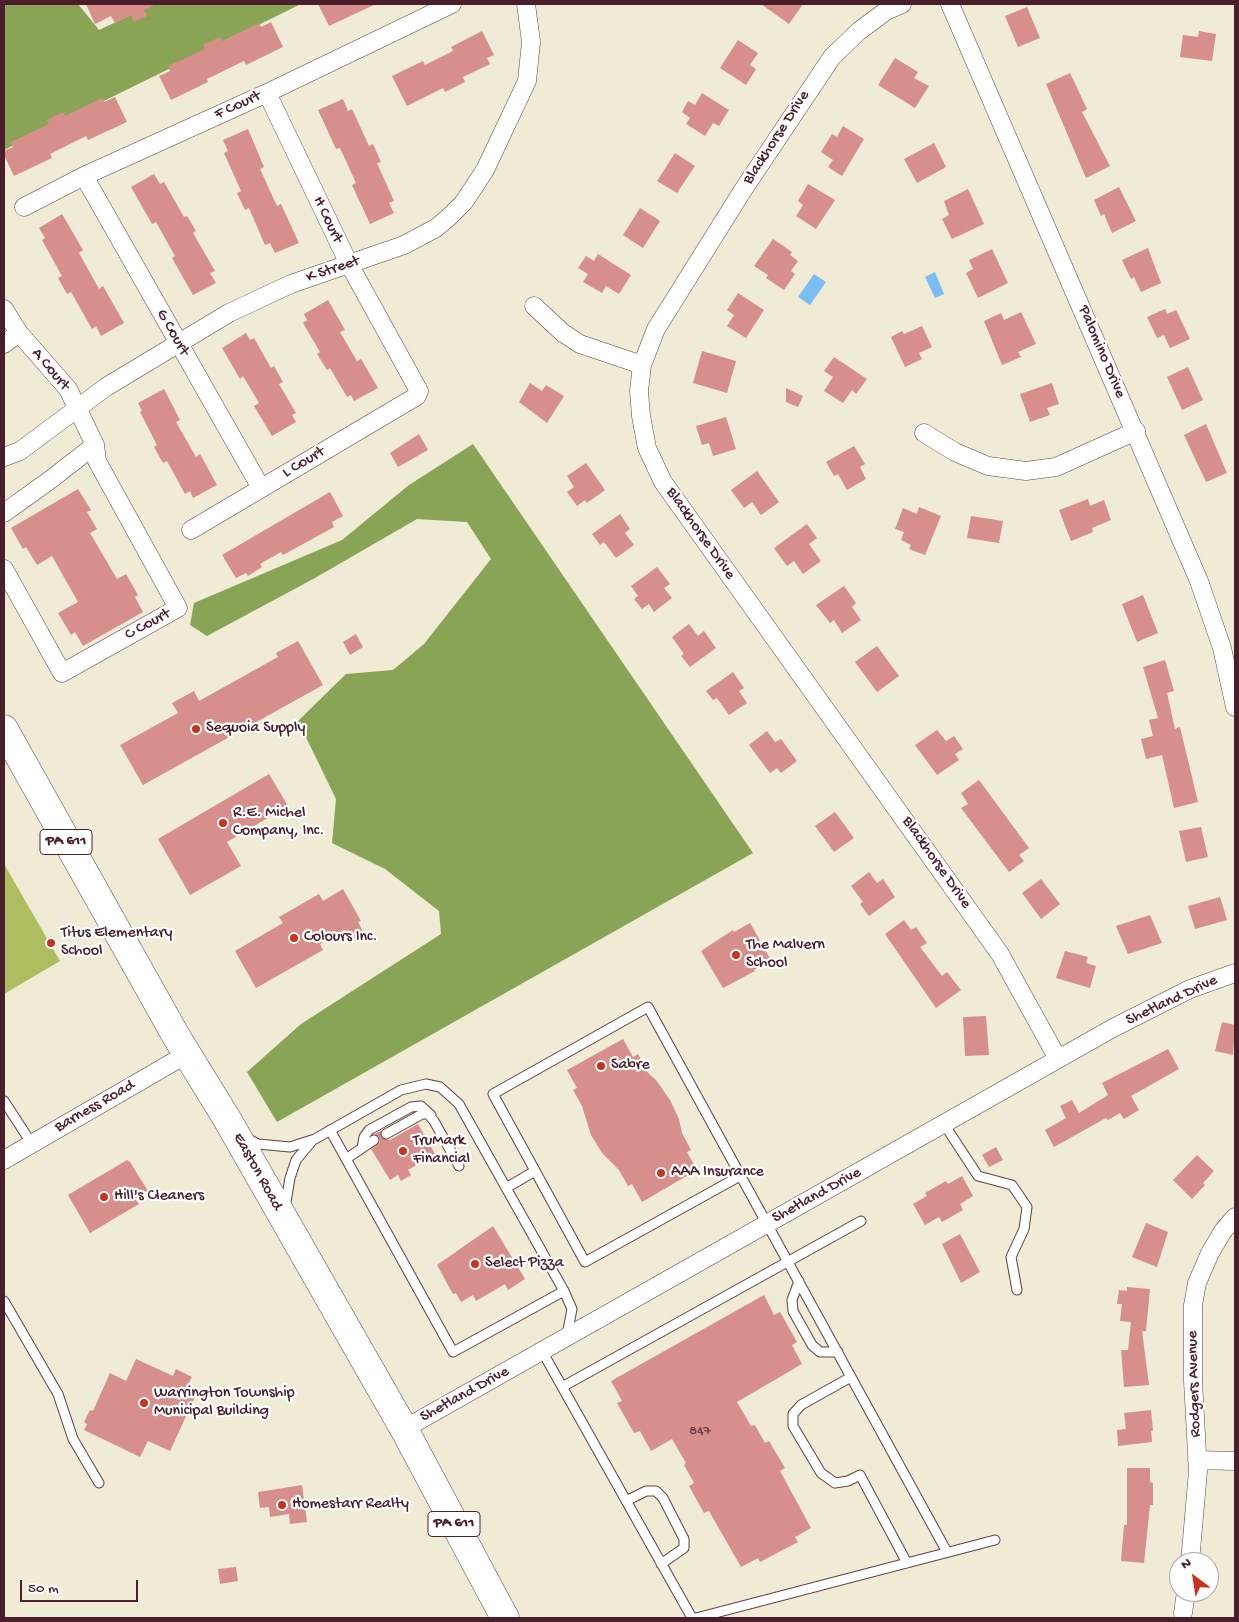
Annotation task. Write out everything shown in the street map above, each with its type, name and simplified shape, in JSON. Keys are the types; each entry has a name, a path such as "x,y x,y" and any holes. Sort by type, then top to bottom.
{"highway":[{"name":"Easton Road","path":"4,729 404,1429 504,1618"}],"street":[{"name":"F Court","path":"24,207 84,176 267,93 452,4"},
{"name":"K Street","path":"4,470 12,454 78,409 106,387 178,343 265,295 420,237 436,228 464,202 485,170 527,81 531,42 526,4"},
{"name":"Blackhorse Drive","path":"902,4 886,11 844,43 810,87 656,329 642,365 639,391 641,416 647,448 663,482 1000,954 1058,1059"},
{"name":"Palomino Drive","path":"950,4 1136,431 1199,581 1222,648 1235,706"},
{"name":"H Court","path":"267,93 349,264 417,383 419,391 417,396"},
{"name":"G Court","path":"84,176 262,488"},
{"path":"534,306 563,333 580,344 642,365"},
{"name":"A Court","path":"4,309 19,333 68,389 78,409"},
{"name":"A Court","path":"4,344 19,333"},
{"name":"L Court","path":"191,530 417,396"},
{"name":"C Court","path":"4,569 62,673 178,608 97,461 95,445 78,409"},
{"path":"924,432 955,452 988,466 1026,471 1056,467 1136,431"},
{"path":"4,513 95,445"},
{"name":"Shetland Drive","path":"404,1429 1058,1059 1163,1002 1235,973"},
{"name":"Barness Road","path":"4,1160 188,1054"},
{"name":"Rodgers Avenue","path":"1191,1552 1196,1518 1198,1460 1193,1381 1193,1305 1197,1283 1210,1253 1223,1231 1235,1217"},
{"path":"1198,1460 1235,1461"},
{"path":"1184,1616 1185,1602"}],"lane":[{"path":"740,1176 585,1262 493,1094 648,1007 947,1552"},
{"path":"235,1133 258,1144 290,1147 315,1138 402,1090 426,1084 440,1087 459,1104 564,1291 572,1309 566,1338"},
{"path":"4,1101 32,1144"},
{"path":"362,1148 364,1137 369,1130 411,1107 421,1106 431,1116 459,1166"},
{"path":"386,1134 422,1114 431,1116"},
{"path":"944,1124 978,1176 1012,1185 1027,1207 1024,1229 1011,1258 1017,1290"},
{"path":"330,1130 453,1352 564,1291"},
{"path":"284,1221 290,1178 296,1160 306,1146 315,1138"},
{"path":"346,1159 374,1140"},
{"path":"506,1188 535,1171"},
{"path":"562,1387 861,1221"},
{"path":"799,1281 792,1300 792,1311 812,1345 820,1352 838,1352"},
{"path":"4,1301 58,1394 74,1438 99,1483"},
{"path":"542,1351 692,1618"},
{"path":"852,1376 801,1405 793,1414 792,1426 821,1473 834,1483 848,1482 860,1476 907,1563"},
{"path":"626,1501 646,1491 656,1491 663,1498 684,1539 684,1548 662,1564"},
{"path":"696,1618 995,1540"}],"green space":[{"path":"4,4 78,4 99,30 155,4 301,4 4,150"},
{"path":"473,444 753,853 277,1122 247,1072 301,1024 441,934 439,911 385,869 332,843 336,799 298,721 346,674 393,670 424,644 491,559 467,522 417,519 315,578 207,636 190,625 194,603 342,540 409,485"},
{"path":"4,864 60,961 4,994"}],"water":[{"path":"935,272 944,294 935,298 925,277"},
{"path":"814,274 826,282 810,305 798,297"}],"building":[{"path":"86,4 156,4 144,10 147,16 134,22 131,15 115,23 111,16 95,24"},
{"path":"318,4 376,4 329,26"},
{"path":"761,4 803,4 789,24"},
{"path":"1027,7 1040,38 1018,47 1005,16"},
{"path":"271,22 283,47 246,65 244,61 207,79 208,82 171,100 159,76 170,71 168,66 205,49 203,45 220,37 222,41 259,23 261,27"},
{"path":"482,31 494,55 487,58 490,64 463,77 465,82 445,92 443,88 407,106 392,76 423,61 425,65 453,51 451,47"},
{"path":"1199,31 1216,34 1212,61 1180,57 1183,35 1198,37"},
{"path":"738,40 758,53 750,65 756,69 746,85 720,68"},
{"path":"895,58 918,72 914,78 929,86 915,108 878,85"},
{"path":"1070,73 1087,109 1082,112 1110,166 1086,178 1046,84"},
{"path":"702,93 729,110 719,126 713,123 705,136 686,124 690,118 682,112 688,101 695,105"},
{"path":"115,97 127,122 88,140 86,136 50,154 52,158 14,176 4,155 4,151 13,147 11,142 49,124 47,120 63,112 65,116 102,98 104,102"},
{"path":"343,99 348,111 352,109 369,146 373,144 381,162 377,163 394,201 389,203 394,213 370,224 352,185 356,183 340,148 336,149 318,110"},
{"path":"843,126 864,139 842,176 828,167 833,160 821,152 832,134 837,137"},
{"path":"248,129 264,167 260,169 277,206 281,204 299,243 275,253 270,243 265,245 249,208 245,210 237,193 241,191 224,153 228,151 223,140"},
{"path":"934,143 946,167 917,183 904,159"},
{"path":"675,153 695,166 677,193 657,181"},
{"path":"154,174 160,184 164,182 184,217 187,216 196,231 193,233 215,271 210,273 216,283 193,295 172,258 175,256 156,222 152,224 131,187"},
{"path":"808,184 835,200 816,229 796,216 803,205 798,201"},
{"path":"1119,187 1136,221 1112,233 1104,214 1101,216 1094,200"},
{"path":"968,189 984,224 952,239 942,219 949,215 944,201"},
{"path":"640,208 660,221 643,248 623,235"},
{"path":"62,214 83,250 79,253 99,289 103,286 124,323 101,336 96,326 92,329 71,292 67,294 58,278 62,276 42,240 45,238 39,228"},
{"path":"773,239 792,252 790,255 798,261 791,271 795,274 784,290 766,278 768,275 754,266"},
{"path":"1148,248 1161,283 1141,292 1134,277 1131,279 1122,260"},
{"path":"992,249 1008,283 978,298 966,273 973,269 969,260"},
{"path":"598,254 631,275 619,294 606,286 602,293 583,282 588,274 578,268 586,256 594,261"},
{"path":"738,293 764,310 746,338 727,326 734,315 727,310"},
{"path":"328,300 345,330 340,332 357,361 361,359 378,388 354,401 351,395 347,397 330,368 327,370 317,354 320,352 303,323 307,320 304,314"},
{"path":"1165,309 1167,314 1176,310 1190,339 1170,348 1164,335 1157,338 1147,317"},
{"path":"1021,312 1036,344 1018,352 1021,357 1002,365 984,321 1001,313 1004,320"},
{"path":"922,326 932,347 919,353 922,359 905,367 891,337 902,331 904,334"},
{"path":"246,333 250,340 254,338 271,368 274,366 283,382 279,384 296,413 292,415 296,422 272,436 254,406 259,403 243,376 240,379 222,348"},
{"path":"702,351 736,361 727,393 693,383"},
{"path":"834,357 867,379 856,394 852,390 843,403 824,391 833,377 824,371"},
{"path":"1188,367 1203,400 1182,410 1167,377"},
{"path":"530,383 542,391 546,385 564,396 547,423 519,402"},
{"path":"1052,383 1059,404 1047,408 1050,415 1030,422 1020,394"},
{"path":"786,388 803,396 798,407 786,402"},
{"path":"164,389 180,420 176,422 196,457 200,454 217,485 193,498 190,491 185,494 167,461 163,463 154,447 157,445 140,412 142,411 138,403"},
{"path":"726,417 736,449 713,456 709,443 702,445 696,426"},
{"path":"1206,424 1227,473 1206,482 1184,435"},
{"path":"419,434 428,450 398,467 390,453"},
{"path":"854,446 865,464 860,467 866,479 847,490 838,474 834,476 826,462"},
{"path":"586,463 605,490 587,503 585,500 577,506 567,492 574,487 567,476"},
{"path":"757,471 779,502 761,515 752,502 744,508 731,490"},
{"path":"78,489 91,510 87,512 97,529 90,533 117,579 126,574 138,595 135,597 143,612 83,646 75,632 71,635 58,613 78,602 52,556 37,565 26,547 23,549 11,528"},
{"path":"330,492 343,516 332,522 334,527 283,555 281,552 260,564 262,567 248,576 246,573 236,578 222,555"},
{"path":"1088,499 1090,506 1104,500 1111,520 1092,528 1093,532 1071,541 1059,510"},
{"path":"919,507 941,516 925,555 909,549 911,545 901,540 904,532 895,529 903,508 917,514"},
{"path":"620,514 630,529 625,533 634,545 616,558 604,542 600,545 592,534"},
{"path":"971,516 1003,521 999,543 967,538"},
{"path":"807,524 817,538 809,544 821,561 803,574 794,561 787,566 774,548"},
{"path":"657,567 670,584 664,588 672,598 654,612 649,604 642,609 634,599 638,596 631,586"},
{"path":"844,586 856,603 852,607 861,620 842,633 834,620 830,623 816,605"},
{"path":"1143,595 1158,633 1137,642 1122,604"},
{"path":"689,624 698,636 704,631 716,648 690,667 681,656 684,654 672,637"},
{"path":"356,634 363,647 350,655 343,642"},
{"name":"Sequoia Supply","path":"298,641 323,685 143,785 120,745 178,713 172,703 194,691 199,701 278,657 276,653"},
{"path":"877,646 899,676 877,692 855,662"},
{"path":"1165,660 1174,691 1167,693 1175,729 1180,727 1198,802 1174,808 1162,755 1146,759 1141,739 1153,736 1149,720 1158,718 1143,667"},
{"path":"733,672 744,688 739,691 747,703 729,715 717,698 713,700 706,691"},
{"path":"937,730 946,741 954,736 963,749 955,754 959,760 937,775 915,745"},
{"path":"767,731 775,742 781,739 797,761 781,773 777,768 770,773 749,745"},
{"name":"R.E. Michel Company, Inc.","path":"269,774 288,806 227,842 241,866 190,895 158,839"},
{"path":"979,780 1029,848 1019,855 1024,861 1009,872 961,808 968,804 961,793"},
{"path":"835,812 854,838 834,852 815,826"},
{"path":"1201,827 1208,857 1186,862 1179,831"},
{"path":"869,872 877,883 883,879 895,897 869,916 860,904 863,902 851,886"},
{"path":"1041,879 1060,904 1041,919 1022,893"},
{"name":"Colours Inc.","path":"343,889 361,921 358,922 365,935 354,941 344,930 320,944 323,950 256,988 235,951 283,923 279,917 319,894 323,901"},
{"path":"1220,897 1227,920 1195,929 1188,906"},
{"path":"1150,915 1162,943 1128,954 1116,926"},
{"path":"904,920 911,930 916,927 927,943 920,947 942,976 947,972 961,990 936,1008 885,934"},
{"name":"The Malvern School","path":"750,923 771,960 723,988 701,951 733,930 734,932"},
{"path":"1065,951 1088,957 1086,963 1096,966 1090,988 1056,978"},
{"path":"986,1016 989,1055 965,1056 963,1017"},
{"path":"1222,1022 1235,1025 1233,1055 1215,1051"},
{"path":"623,1039 633,1057 638,1054 648,1073 656,1080 670,1100 679,1119 682,1133 691,1150 687,1152 697,1170 642,1202 632,1184 628,1186 619,1170 602,1153 591,1135 582,1106 573,1090 577,1088 567,1070"},
{"path":"1168,1049 1179,1069 1131,1096 1139,1110 1124,1119 1120,1113 1108,1120 1106,1118 1054,1147 1045,1130 1066,1118 1060,1106 1072,1100 1079,1113 1108,1095 1102,1083"},
{"name":"TruMark Financial","path":"418,1124 435,1154 408,1170 411,1175 401,1181 398,1175 390,1180 371,1149 380,1142 379,1137 375,1134 381,1131 381,1137 390,1140"},
{"path":"996,1147 1003,1160 989,1167 982,1155"},
{"path":"1197,1155 1214,1171 1203,1183 1205,1185 1192,1199 1173,1180"},
{"name":"Hill's Cleaners","path":"127,1160 148,1191 135,1199 139,1204 90,1233 68,1195"},
{"path":"962,1176 973,1196 960,1204 963,1210 942,1222 939,1217 925,1225 913,1204 927,1196 925,1193 946,1181 948,1184"},
{"path":"1146,1223 1168,1232 1157,1267 1132,1257"},
{"name":"Select Pizza","path":"493,1226 525,1279 508,1290 505,1284 476,1301 473,1295 461,1302 456,1293 453,1294 437,1265"},
{"path":"960,1234 980,1272 961,1283 942,1244"},
{"path":"1127,1287 1150,1289 1146,1331 1142,1331 1149,1385 1124,1387 1121,1350 1128,1350 1131,1322 1120,1321 1122,1304 1117,1304 1119,1290 1127,1291"},
{"path":"764,1295 774,1315 780,1312 797,1342 792,1345 802,1364 737,1402 751,1426 755,1425 765,1443 769,1441 785,1468 780,1471 811,1528 795,1537 798,1542 760,1562 758,1558 741,1567 709,1511 704,1513 689,1486 694,1483 684,1465 686,1463 672,1439 651,1451 640,1431 634,1433 617,1403 622,1401 611,1381"},
{"name":"Warrington Township Municipal Building","path":"136,1359 173,1376 176,1369 192,1377 184,1392 195,1397 170,1451 148,1441 140,1457 84,1430 87,1424 84,1422 90,1410 93,1411 110,1373 126,1381"},
{"path":"1151,1410 1152,1442 1118,1446 1117,1430 1126,1429 1124,1413"},
{"path":"1127,1468 1150,1468 1150,1482 1153,1483 1153,1505 1150,1505 1144,1563 1121,1561 1124,1525 1127,1525"},
{"name":"Homestarr Realty","path":"302,1485 307,1522 290,1524 289,1514 270,1517 269,1507 260,1508 258,1492"},
{"path":"236,1567 238,1581 220,1584 218,1569"}],"place":[{"name":"Sequoia Supply","path":"196,729"},
{"name":"R.E. Michel Company, Inc.","path":"223,823"},
{"name":"Colours Inc.","path":"294,938"},
{"name":"Titus Elementary School","path":"51,943"},
{"name":"The Malvern School","path":"736,955"},
{"name":"Sabre","path":"601,1066"},
{"name":"TruMark Financial","path":"403,1151"},
{"name":"AAA Insurance","path":"661,1173"},
{"name":"Hill's Cleaners","path":"104,1197"},
{"name":"Select Pizza","path":"475,1264"},
{"name":"Warrington Township Municipal Building","path":"144,1403"},
{"name":"Homestarr Realty","path":"282,1505"}]}
